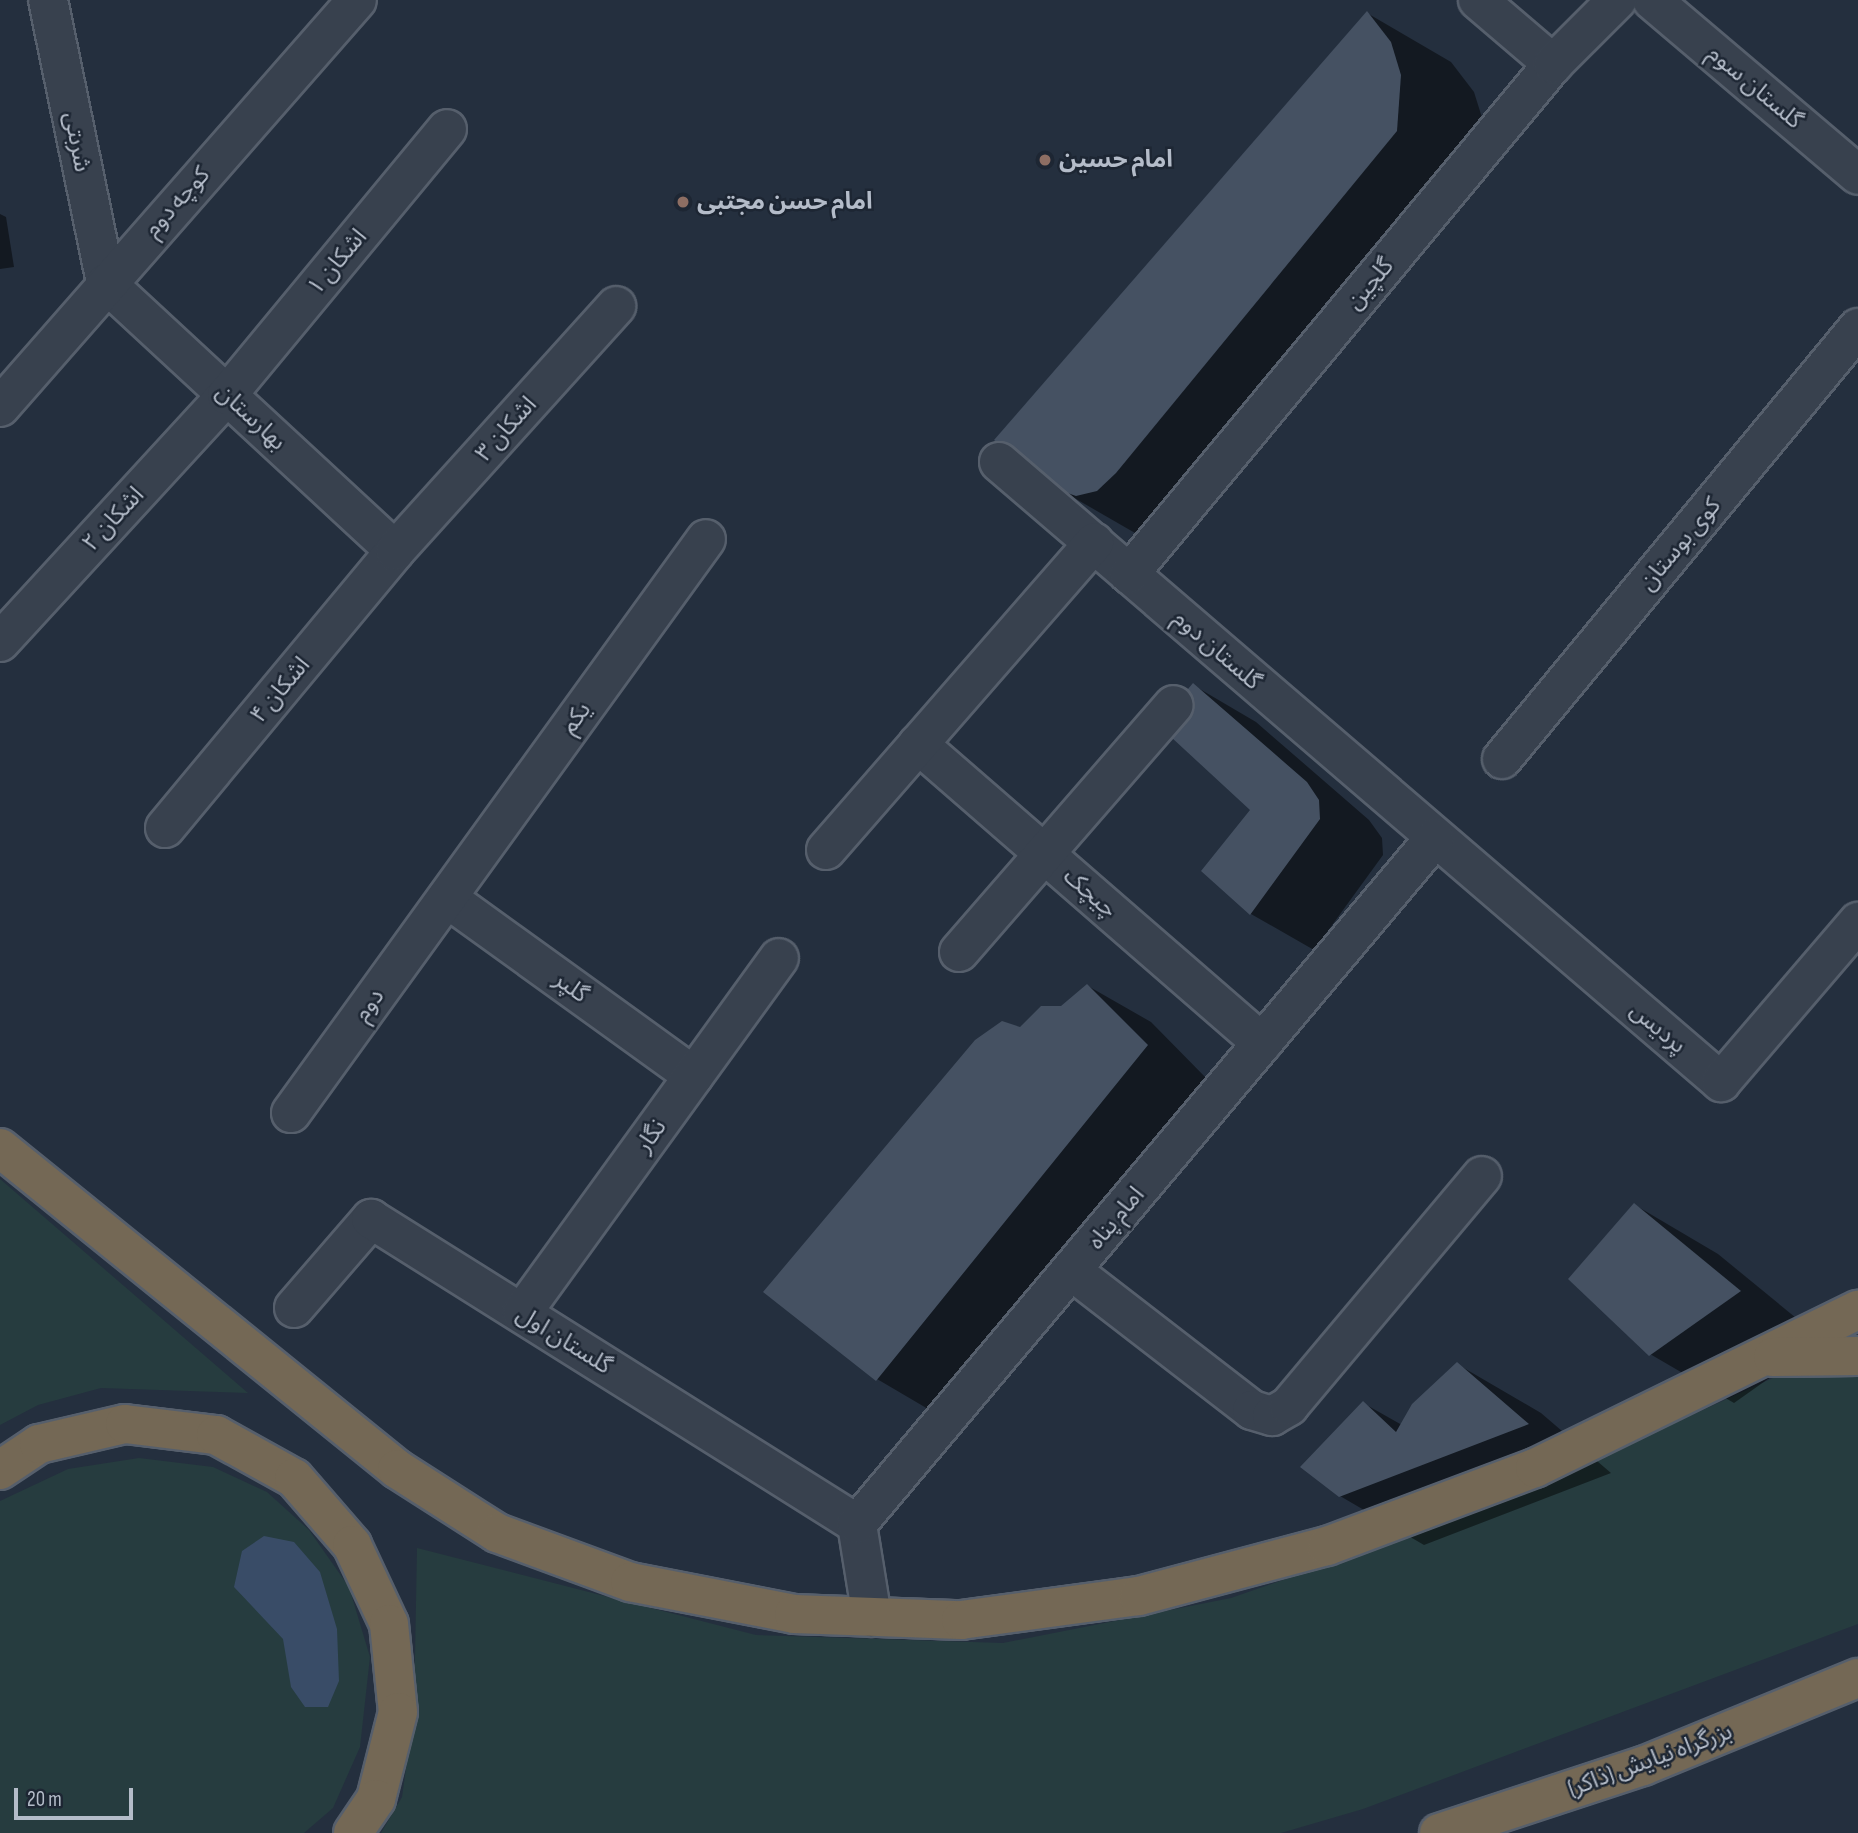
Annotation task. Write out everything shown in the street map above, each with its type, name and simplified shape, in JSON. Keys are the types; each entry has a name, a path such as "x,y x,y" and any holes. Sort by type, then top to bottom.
{"highway":[{"path":"0,1148 397,1469 497,1533 630,1582 794,1614 961,1620 1139,1596 1327,1546 1535,1468 1858,1310"},
{"path":"1760,1357 1858,1356"},
{"path":"0,1470 39,1444 125,1424 216,1435 294,1478 352,1545 389,1625 398,1712 376,1799 353,1833"},
{"name":"بزرگراه نیایش (ذاکر)","path":"1439,1833 1643,1766 1858,1678"}],"street":[{"name":"شربتی","path":"48,0 106,284"},
{"name":"کوچه دوم","path":"0,407 357,0"},
{"path":"1478,0 1553,64"},
{"name":"گلچین","path":"1129,574 1553,64 1617,0"},
{"name":"گلستان سوم","path":"1653,0 1858,175"},
{"name":"اشکان ۱","path":"227,395 447,129"},
{"name":"بهارستان","path":"106,284 395,551"},
{"name":"اشکان ۳","path":"395,551 616,306"},
{"name":"کوی بوستان","path":"1502,760 1858,328"},
{"name":"اشکان ۲","path":"0,642 227,395"},
{"name":"گلستان دوم","path":"999,462 1434,839"},
{"name":"یکم","path":"447,898 706,539"},
{"path":"825,850 1094,543"},
{"name":"اشکان ۴","path":"165,828 395,551"},
{"path":"959,952 1174,705"},
{"name":"چیچک","path":"918,744 1262,1043"},
{"name":"پردیس","path":"1434,839 1721,1082 1858,922"},
{"name":"امام پناه","path":"857,1524 1434,839"},
{"name":"گلپر","path":"447,898 694,1076"},
{"name":"دوم","path":"291,1113 447,898"},
{"name":"نگار","path":"522,1313 779,958"},
{"path":"1072,1271 1252,1410 1272,1416 1289,1406 1482,1176"},
{"name":"گلستان اول","path":"293,1308 371,1219 857,1524"},
{"path":"857,1524 872,1617"}],"green space":[{"path":"0,1179 248,1393 101,1388 38,1405 0,1425"},
{"path":"1858,1365 1858,1624 1363,1809 1281,1833 381,1833 402,1797 414,1711 417,1548 756,1635 1003,1643 1231,1598 1484,1510 1775,1377"},
{"path":"139,1458 213,1467 267,1492 309,1530 349,1587 370,1657 360,1747 333,1808 304,1833 0,1833 0,1501 68,1469"}],"water":[{"path":"264,1536 294,1542 320,1572 337,1629 339,1681 328,1707 305,1707 291,1687 283,1639 234,1587 242,1551"}],"building":[{"path":"1367,11 1391,42 1401,75 1397,131 1116,473 1097,491 1076,496 1056,489 994,440"},
{"path":"1193,683 1307,782 1319,800 1320,819 1250,915 1201,871 1250,810 1158,725"},
{"path":"1087,984 1148,1045 876,1381 763,1292 975,1040 1002,1021 1020,1027 1041,1006 1061,1006"},
{"path":"1634,1203 1741,1291 1649,1356 1568,1279"},
{"path":"1457,1362 1529,1424 1339,1497 1300,1467 1363,1401 1396,1432 1412,1404"}],"place":[{"name":"امام حسین","path":"1045,160"},
{"name":"امام حسن مجتبی","path":"683,202"}]}
